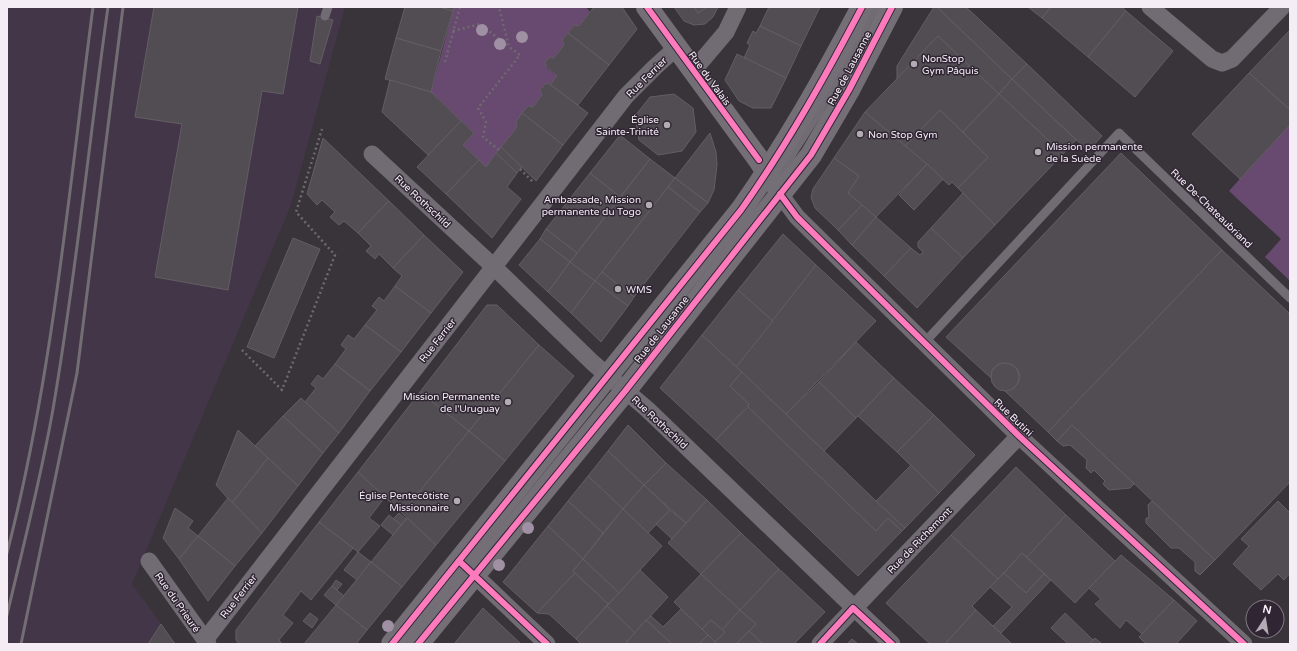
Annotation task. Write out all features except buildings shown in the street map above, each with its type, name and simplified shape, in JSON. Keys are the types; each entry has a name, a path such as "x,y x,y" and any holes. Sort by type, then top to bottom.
{"main road":[{"name":"Rue du Valais","path":"647,7 772,186"},
{"path":"392,644 467,567 616,382 727,228 772,186 862,7"},
{"name":"Rue de Lausanne","path":"772,186 816,148 849,90 892,7"},
{"path":"418,644 467,567"}],"street":[{"path":"693,71 726,32 738,7"},
{"path":"1150,7 1212,59 1222,63 1232,59 1282,7"},
{"name":"Rue Ferrier","path":"206,642 626,96 654,67 676,48"},
{"name":"Rue Rothschild","path":"372,154 494,267 892,644"},
{"name":"Rue Butini","path":"772,186 798,217 1019,436 1244,644"},
{"name":"Rue de Richemont","path":"820,644 1019,436"},
{"name":"Rue du Prieuré","path":"147,556 206,642"},
{"path":"467,567 547,644"}],"lane":[{"path":"772,186 818,113 875,7"},
{"name":"Rue De-Chateaubriand","path":"924,343 1119,133 1290,298"}],"path":[{"path":"445,62 460,7"},
{"path":"499,7 509,47"},
{"path":"453,31 480,24 520,55 478,108 486,122 482,136 499,150"},
{"path":"242,350 282,390 335,255 296,212 322,129"},
{"path":"520,169 536,185"}],"shaded area":[{"path":"7,7 345,7 291,205 132,584 161,624 148,644 7,644"},
{"path":"454,7 586,7 590,12 579,26 574,25 562,40 564,45 554,58 550,57 545,62 547,68 557,76 550,85 545,84 540,90 542,95 533,107 528,106 516,122 517,127 486,167 463,145 474,133 431,92"},
{"path":"1290,123 1290,281 1265,257 1281,239 1229,191"}],"railway":[{"path":"7,553 23,486 48,350 93,7"},
{"path":"7,615 37,487 53,409 76,259 108,7"},
{"path":"21,644 77,373 123,7"}],"cycle path":[{"path":"647,7 759,160"},
{"path":"392,644 741,210 774,161 805,110 862,7"},
{"path":"418,644 626,390 811,155 849,90 892,7"},
{"path":"780,194 797,217 1019,436 1244,644"},
{"path":"459,561 547,644"},
{"path":"820,644 853,608 892,644"}],"place":[{"name":"NonStop Gym Pâquis","path":"914,64"},
{"name":"Église Sainte-Trinité","path":"667,125"},
{"name":"Non Stop Gym","path":"860,134"},
{"name":"Mission permanente de la Suède","path":"1038,152"},
{"name":"Ambassade, Mission permanente du Togo","path":"649,205"},
{"name":"WMS","path":"618,289"},
{"name":"Mission Permanente de l'Uruguay","path":"508,402"},
{"name":"Église Pentecôtiste Missionnaire","path":"457,501"}]}
